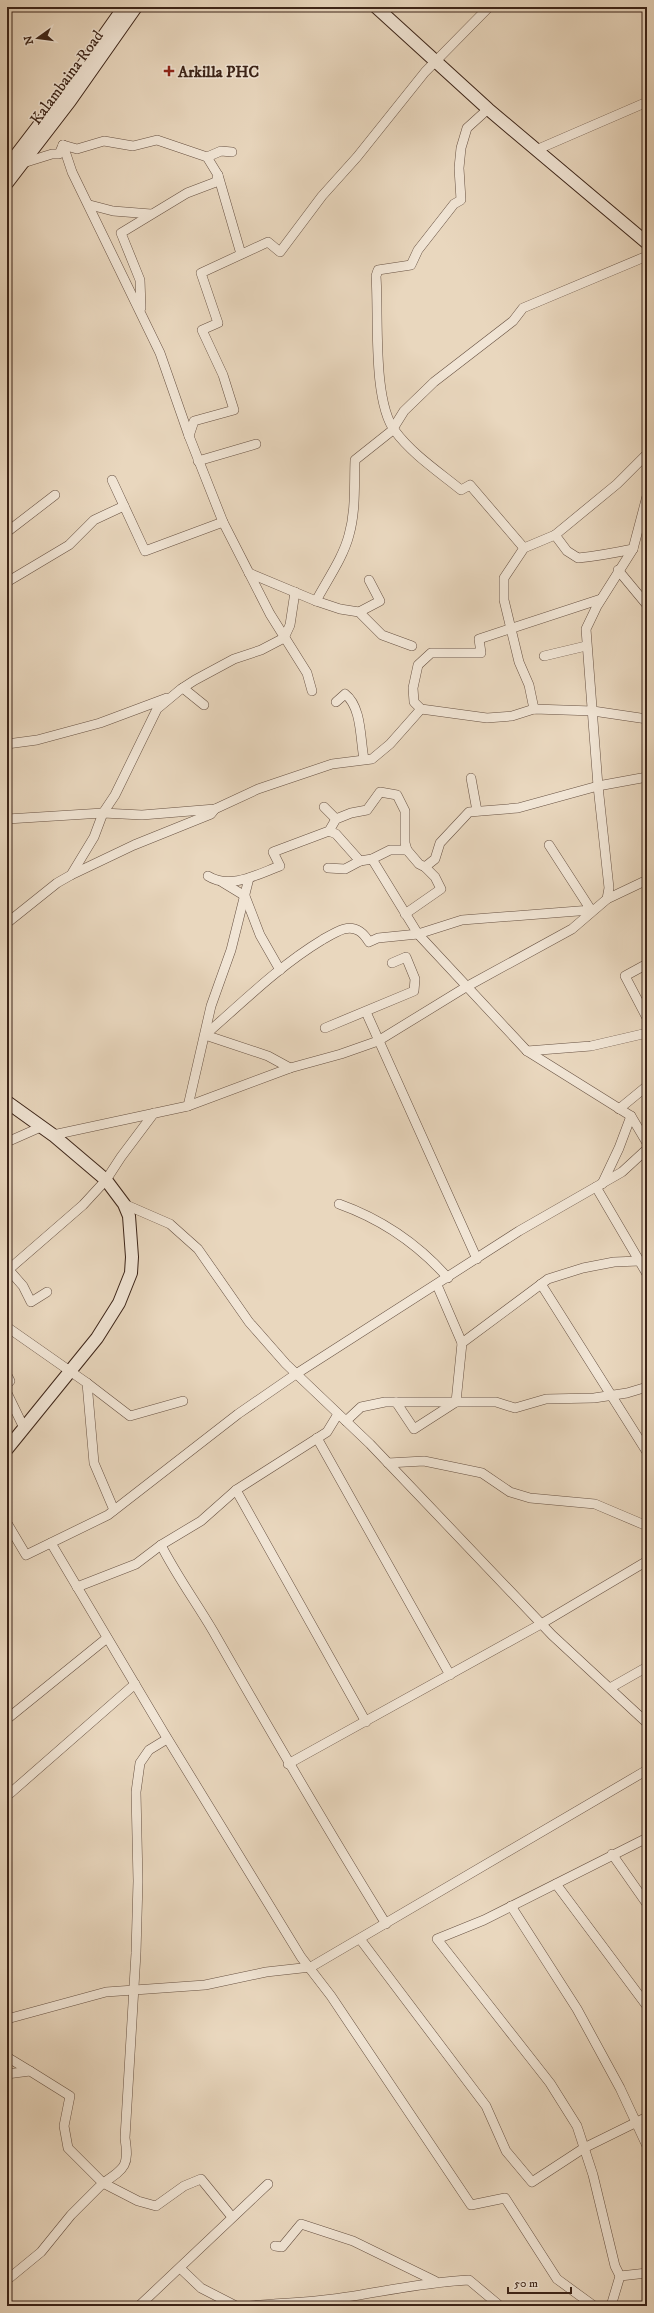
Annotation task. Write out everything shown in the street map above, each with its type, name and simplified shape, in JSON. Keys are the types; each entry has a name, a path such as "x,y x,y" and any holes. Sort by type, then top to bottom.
{"street":[{"path":"7,168 62,95 124,7"},
{"name":"Kalambaina Road","path":"7,183 70,101 136,7"},
{"path":"376,7 488,109 647,243"},
{"path":"189,436 194,421 234,410 223,375 202,330 218,323 201,273 268,242 280,252 322,196 357,157 425,72 437,62 489,7"},
{"path":"536,150 647,102"},
{"path":"488,109 467,128 461,148 461,200 454,204 418,250 412,265 378,270 376,276 379,381 384,405 394,428 414,451 461,490 470,485 524,548"},
{"path":"63,145 77,149 104,141 133,146 157,140 207,157 222,151 232,152"},
{"path":"23,163 52,154 59,154 63,145"},
{"path":"63,145 72,172 90,205 160,353 198,461 223,522 284,638 307,673 312,691"},
{"path":"207,157 218,176 241,254"},
{"path":"141,311 140,280 121,233 187,193 216,182 218,176"},
{"path":"90,205 113,211 151,214"},
{"path":"316,601 350,534 355,502 355,460 394,428 404,411 434,382 513,322 523,308 647,256"},
{"path":"198,461 256,444"},
{"path":"534,709 510,627 504,600 504,578 524,548 555,535 617,484 647,454"},
{"path":"112,480 145,551 223,522"},
{"path":"7,532 55,495"},
{"path":"607,898 609,888 598,786 593,711 586,646 586,629 601,599 632,548 647,496"},
{"path":"7,582 69,545 94,520 124,506"},
{"path":"555,535 567,551 578,558 594,554 606,556 632,548"},
{"path":"618,570 647,604"},
{"path":"249,572 316,601 340,609 359,612 382,635 412,646"},
{"path":"359,612 380,601 369,580"},
{"path":"71,875 94,837 103,813 114,795 157,709 183,688 234,659 261,650 284,638 290,625 295,592"},
{"path":"601,599 510,627 479,639 481,653 431,653 418,665 413,688 414,702 421,709 487,718 512,716 534,709 593,711 647,719"},
{"path":"544,656 586,646"},
{"path":"183,688 204,705"},
{"path":"7,744 37,740 100,722 175,694"},
{"path":"336,702 345,694 351,699 356,714 364,759"},
{"path":"7,819 103,813 142,815 215,809 258,789 301,776 332,764 372,759 390,744 421,709"},
{"path":"425,866 435,859 440,843 469,812 518,808 598,786 647,777"},
{"path":"471,778 477,811"},
{"path":"222,882 249,878 280,866 273,852 329,831 336,819 351,813 367,810 380,792 397,795 406,811 405,843 407,850 419,864 425,866 435,877 441,889 405,914"},
{"path":"324,807 336,819"},
{"path":"7,923 71,875 134,845 211,814 215,809"},
{"path":"329,831 336,834 360,862"},
{"path":"549,845 591,910"},
{"path":"328,868 345,869 360,862 372,859 390,850 407,850"},
{"path":"372,859 418,934 527,1051 631,1116 647,1143"},
{"path":"208,876 222,882 245,896 260,935 280,970"},
{"path":"188,1106 211,1006 232,950 249,878"},
{"path":"53,1135 188,1106 290,1068 341,1054 380,1040 466,987 572,929 591,910 607,898 647,880"},
{"path":"205,1035 280,970 311,947 345,929 357,929 364,933 369,942 378,938 418,934 462,920 591,910"},
{"path":"326,1028 414,991 415,978 406,957 392,963"},
{"path":"647,964 625,976 647,1018"},
{"path":"366,1012 380,1040 477,1259"},
{"path":"527,1051 591,1046 647,1033"},
{"path":"205,1035 268,1056 290,1068"},
{"path":"620,1109 647,1086"},
{"path":"7,1102 53,1135 106,1180 124,1204 132,1240 131,1273 119,1303 97,1338 7,1449"},
{"path":"47,1292 31,1302 23,1286 8,1271 83,1204 106,1180 121,1157 154,1113"},
{"path":"599,1185 620,1148 631,1116"},
{"path":"7,1142 41,1127"},
{"path":"7,1523 26,1554 114,1510 238,1414 296,1374 448,1278 519,1231 622,1172 647,1149"},
{"path":"599,1185 646,1272"},
{"path":"124,1204 170,1224 198,1249 249,1322 296,1374 388,1463 541,1624 647,1723"},
{"path":"339,1204 353,1209 405,1238 431,1259 448,1278"},
{"path":"462,1343 548,1279 583,1268 614,1262 639,1261"},
{"path":"541,1284 647,1452"},
{"path":"437,1285 462,1343 456,1402"},
{"path":"7,1327 71,1370 130,1416 183,1401"},
{"path":"7,1375 10,1381 7,1384"},
{"path":"87,1383 94,1463 114,1510"},
{"path":"346,1421 361,1407 396,1402 496,1402 515,1408 546,1399 611,1396 628,1393 647,1387"},
{"path":"7,1393 24,1428"},
{"path":"396,1402 414,1429 456,1402"},
{"path":"77,1587 136,1564 161,1545 201,1521 236,1490 327,1432 338,1414"},
{"path":"317,1438 450,1675"},
{"path":"388,1463 424,1461 482,1473 510,1492 530,1498 595,1504 647,1526"},
{"path":"236,1490 366,1722"},
{"path":"50,1543 301,1957 311,1967 471,2205 505,2198 557,2279 594,2306"},
{"path":"161,1545 176,1574 211,1629 288,1764 386,1924"},
{"path":"288,1764 541,1624 647,1561"},
{"path":"7,1719 107,1638"},
{"path":"610,1688 647,1667"},
{"path":"7,1796 135,1684"},
{"path":"7,2280 41,2252 71,2215 103,2183 119,2172 128,2158 125,2138 138,1881 136,1792 140,1763 149,1750 167,1738"},
{"path":"7,2019 106,1992 205,1985 266,1972 311,1967 647,1770"},
{"path":"611,2306 620,2276 615,2266 577,2126 550,2083 437,1939 511,1906 612,1854 647,1838"},
{"path":"612,1854 647,1904"},
{"path":"556,1884 647,2006"},
{"path":"511,1906 577,2009 620,2088 647,2146"},
{"path":"360,1939 486,2106 506,2150 532,2182 584,2148 647,2116"},
{"path":"7,2057 70,2096 64,2126 68,2148 103,2183 138,2201 156,2206 184,2186 201,2179 232,2217"},
{"path":"7,2074 30,2071"},
{"path":"139,2306 149,2302 180,2268 268,2184"},
{"path":"275,2246 282,2247 300,2224 353,2241 435,2281"},
{"path":"180,2268 201,2288 236,2306"},
{"path":"620,2276 647,2273"},
{"path":"250,2306 323,2301 383,2292 435,2281 469,2280 500,2306"}],"place":[{"name":"Arkilla PHC","path":"169,71"}]}
